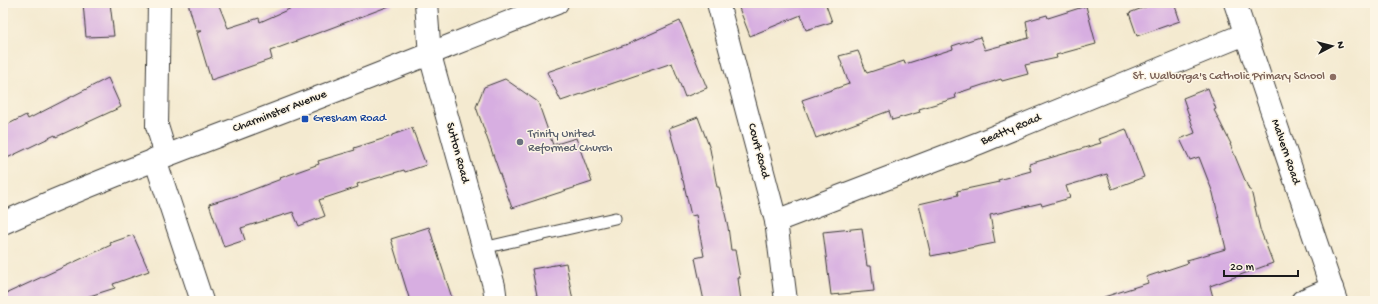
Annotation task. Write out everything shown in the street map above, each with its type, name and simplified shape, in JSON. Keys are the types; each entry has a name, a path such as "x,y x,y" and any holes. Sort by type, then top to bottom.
{"street":[{"path":"159,3 157,126 161,157 202,301"},
{"name":"Sutton Road","path":"426,3 430,55 494,286 496,301"},
{"name":"Charminster Avenue","path":"3,223 40,206 161,157 430,55 557,3"},
{"name":"Court Road","path":"718,3 776,221 786,301"},
{"name":"Malvern Road","path":"1235,3 1334,294"},
{"name":"Beatty Road","path":"776,221 979,143 1245,34"},
{"path":"1302,301 1334,294"}],"lane":[{"path":"483,248 615,218"}],"building":[{"path":"83,3 110,3 114,36 86,37"},
{"path":"188,3 218,3 228,28 259,18 260,22 303,3 391,3 392,5 270,51 272,59 211,80 197,33 201,31 196,31"},
{"path":"737,3 829,3 826,5 832,22 806,30 801,15 750,36"},
{"path":"1156,3 1174,3 1180,21 1137,36 1129,13"},
{"path":"1086,6 1096,44 1056,55 1057,58 1025,65 1028,74 1002,81 1001,79 955,94 956,98 919,109 920,112 892,120 889,111 816,138 802,100 849,84 839,56 858,51 867,73 904,61 905,64 953,49 952,46 980,37 985,50 1029,38 1026,21 1047,15 1048,18"},
{"path":"680,21 707,88 685,97 672,63 561,101 547,72 628,44"},
{"path":"108,78 121,107 56,137 55,135 3,160 3,127 26,115 28,119"},
{"name":"Trinity United Reformed Church","path":"505,79 538,102 553,145 576,138 592,182 512,208 476,107 484,87"},
{"path":"1208,88 1216,109 1214,110 1231,144 1249,190 1251,190 1260,229 1273,263 1210,286 1214,301 1105,301 1104,297 1148,283 1146,277 1188,263 1187,260 1226,249 1213,193 1199,157 1190,160 1180,139 1195,133 1183,98"},
{"path":"698,117 710,149 717,187 719,187 728,227 731,250 735,250 740,278 738,278 741,301 704,301 695,258 704,256 696,215 691,216 669,128"},
{"path":"412,128 426,165 357,184 358,187 319,200 325,216 299,226 293,212 241,228 245,240 224,247 209,204 239,195 319,164 318,161 355,150 354,148"},
{"path":"1126,129 1144,177 1112,189 1107,174 1066,186 1070,198 1042,206 1041,203 990,215 995,243 931,256 919,204 958,195 957,191 999,182 998,180 1031,171 1029,164 1101,143 1099,139"},
{"path":"429,227 453,301 410,301 391,239"},
{"path":"862,228 867,266 871,266 874,291 831,295 823,232"},
{"path":"133,235 149,271 113,284 115,288 74,301 3,301 3,295 111,245 110,243"},
{"path":"566,263 573,301 538,301 532,269"}],"place":[{"name":"St. Walburga's Catholic Primary School","path":"1333,77"},
{"name":"Gresham Road","path":"305,119"},
{"name":"Trinity United Reformed Church","path":"520,142"}]}
